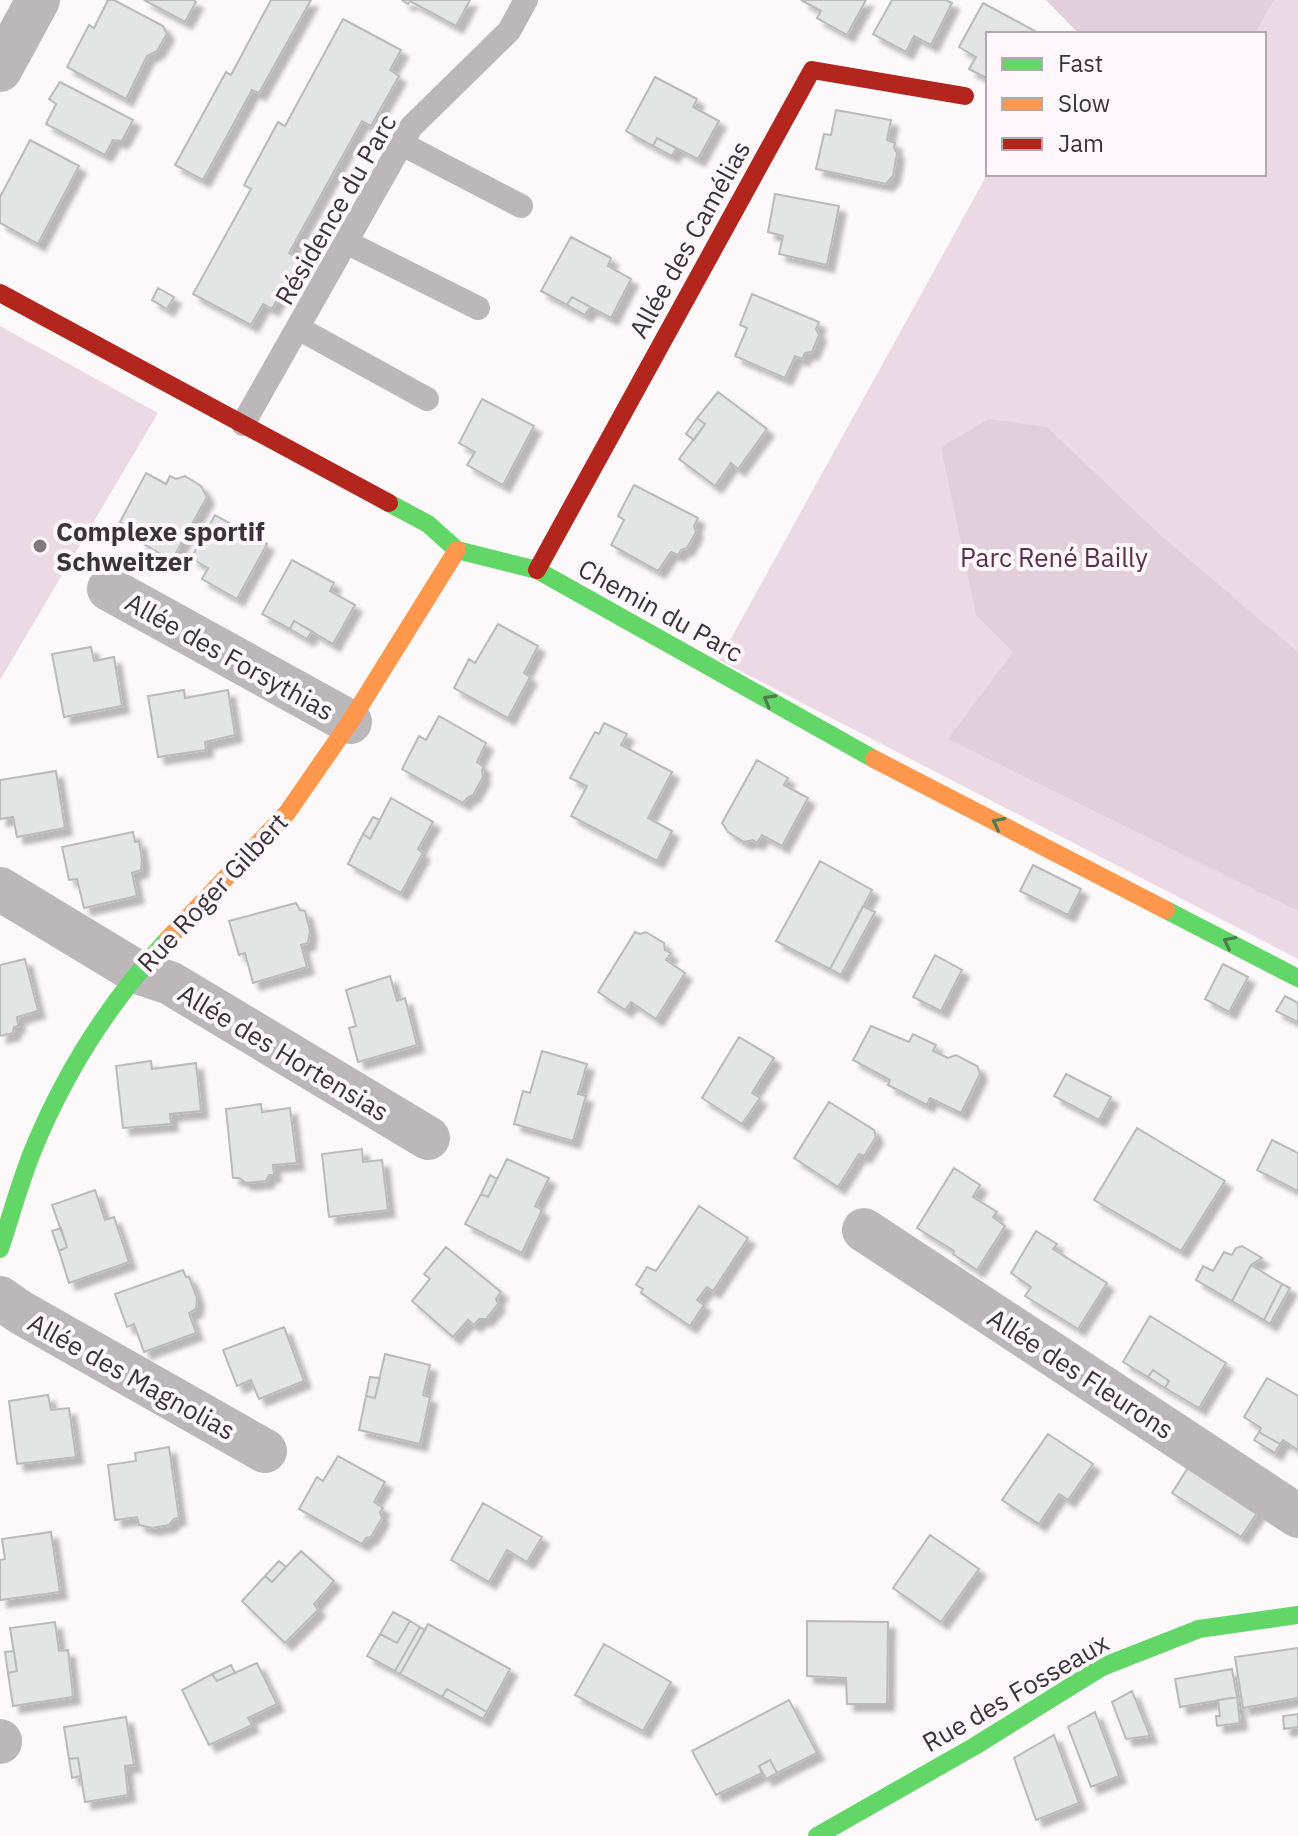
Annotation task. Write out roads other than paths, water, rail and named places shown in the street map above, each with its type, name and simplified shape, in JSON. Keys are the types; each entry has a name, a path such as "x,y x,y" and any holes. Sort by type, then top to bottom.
{"street":[{"path":"0,70 38,0"},
{"name":"Allée des Camélias","path":"537,570 812,70 965,96"},
{"name":"Chemin du Parc","path":"0,293 428,524 457,550 537,570 870,757 1298,978"},
{"name":"Rue Roger Gilbert","path":"0,1249 33,1151 58,1097 96,1029 137,972 287,813 350,722 457,550"},
{"name":"Allée des Forsythias","path":"109,589 350,722"},
{"name":"Allée des Hortensias","path":"0,889 137,972 170,983 428,1138"},
{"name":"Allée des Fleurons","path":"864,1230 1298,1516"},
{"name":"Allée des Magnolias","path":"0,1298 265,1451"},
{"name":"Rue des Fosseaux","path":"817,1836 975,1746 1102,1667 1199,1629 1298,1615"}],"lane":[{"name":"Résidence du Parc","path":"243,424 411,127 509,31 526,0"},
{"path":"402,144 521,206"},
{"path":"346,242 478,308"},
{"path":"298,328 427,399"}],"place":[{"name":"Complexe sportif Schweitzer","path":"40,546"}],"park label":[{"name":"Parc René Bailly","path":"1054,557"}]}
